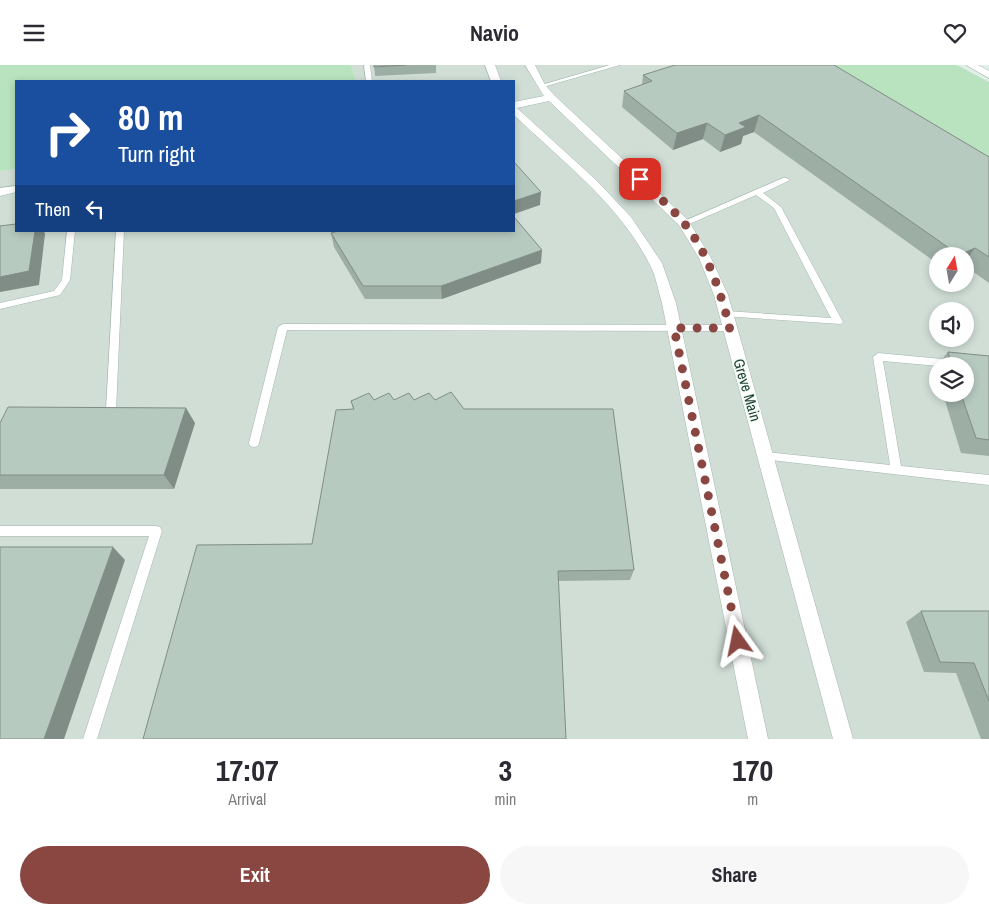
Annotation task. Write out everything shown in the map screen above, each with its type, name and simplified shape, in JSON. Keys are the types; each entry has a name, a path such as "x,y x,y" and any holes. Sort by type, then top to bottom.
{"street":[{"path":"490,65 496,80"},
{"name":"Greve Main","path":"530,65 540,86 551,99 684,223 705,258 721,295 843,739"},
{"path":"971,65 989,75"},
{"path":"515,105 551,99"},
{"path":"515,111 615,206 640,236 657,265 674,328 758,739"},
{"path":"0,191 15,189"}],"lane":[{"path":"367,65 369,80"},
{"path":"540,86 616,65"},
{"path":"684,223 786,180"},
{"path":"254,443 283,327 674,328 728,321 838,322 777,207 757,193"},
{"path":"0,306 57,293 66,280 72,232"},
{"path":"111,410 120,232"},
{"path":"896,470 878,357 929,362"},
{"path":"766,456 989,480"},
{"path":"0,531 156,531 90,739"}],"shaded area":[{"path":"351,65 835,65 989,161 989,739 0,739 0,171 15,169 15,232 515,232 515,80 356,80"}],"green space":[{"path":"0,65 351,65 356,80 15,80 15,169 0,171"},
{"path":"835,65 957,65 989,82 989,161"}],"building":[{"path":"374,65 406,65 374,67"},
{"path":"675,65 834,65 989,157 989,257 974,247 948,247 759,115 739,123 746,127 725,135 707,123 677,133 624,91 652,81 643,75"},
{"path":"515,163 541,192 515,201"},
{"path":"515,218 542,250 441,286 363,286 331,233 515,232"},
{"path":"15,224 15,232 35,232 29,271 0,277 0,226"},
{"path":"948,352 989,356 989,440 976,438 964,402 974,402 974,357 949,357"},
{"path":"451,392 464,409 613,409 634,570 558,571 566,739 143,739 197,545 312,544 336,410 354,409 351,401 369,393 374,400 389,393 394,400 409,393 414,400 429,393 435,400"},
{"path":"8,407 186,408 164,475 0,475 0,423"},
{"path":"0,547 113,547 44,739 0,739"},
{"path":"921,611 989,611 989,701 974,663 940,662"}],"route":[{"path":"640,179 684,223 698,246 721,295 730,328 674,328 738,641"}]}
